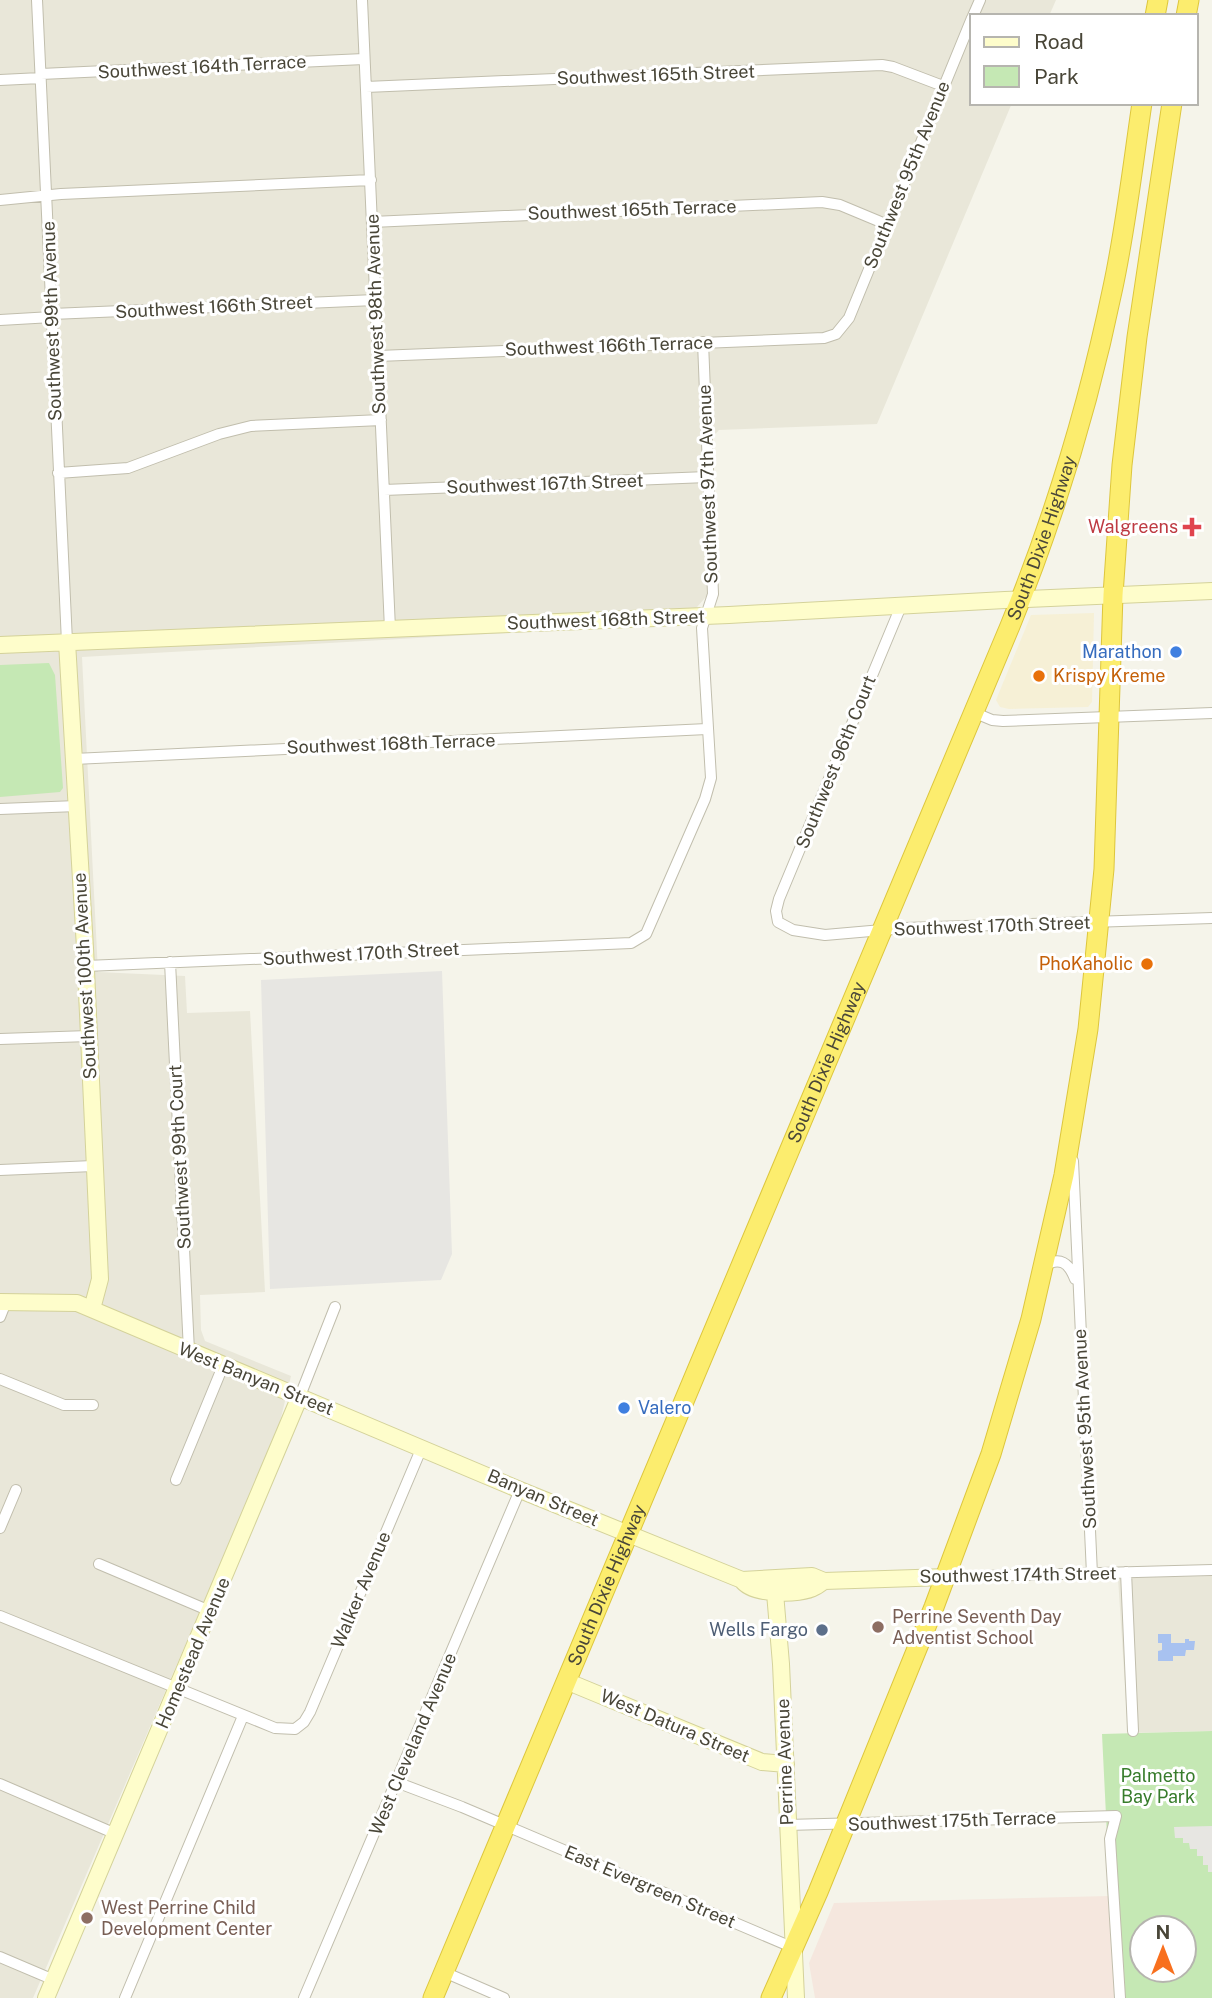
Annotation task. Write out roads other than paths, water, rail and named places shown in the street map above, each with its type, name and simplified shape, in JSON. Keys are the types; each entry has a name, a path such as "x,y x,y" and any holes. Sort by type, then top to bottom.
{"highway":[{"path":"771,1998 846,1824 946,1577 1002,1420 1044,1266 1071,1135 1088,1029 1106,829 1113,595 1122,465 1137,337 1172,105"},
{"path":"1141,109 1165,148"},
{"name":"South Dixie Highway","path":"433,1998 1021,599 1068,469 1104,330 1124,229 1141,109"},
{"path":"1104,330 1137,337"}],"street":[{"name":"Southwest 99th Avenue","path":"37,0 67,642"},
{"name":"Southwest 98th Avenue","path":"362,0 390,629"},
{"name":"Southwest 95th Avenue","path":"839,331 849,318 970,24"},
{"name":"Southwest 164th Terrace","path":"0,80 364,59"},
{"name":"Southwest 165th Street","path":"366,87 882,65 943,86"},
{"path":"0,200 371,180"},
{"name":"Southwest 165th Terrace","path":"372,222 822,202 847,208 888,225"},
{"name":"Southwest 166th Street","path":"0,320 375,300"},
{"name":"Southwest 166th Terrace","path":"378,356 824,338 839,331"},
{"name":"Southwest 97th Avenue","path":"636,942 649,929 708,792 712,771 702,628 713,594 702,342"},
{"path":"58,473 128,468 251,426 381,420"},
{"name":"Southwest 167th Street","path":"384,491 707,477"},
{"name":"Southwest 168th Street","path":"0,645 706,616 1212,591"},
{"name":"Southwest 96th Court","path":"776,919 779,899 901,606"},
{"name":"Southwest 100th Avenue","path":"67,642 86,966 100,1279 92,1309"},
{"path":"973,712 992,720 1003,721 1212,713"},
{"name":"Southwest 168th Terrace","path":"74,759 707,729"},
{"path":"0,809 77,806"},
{"name":"Southwest 170th Street","path":"776,919 786,928 825,935 1044,922 1212,918"},
{"name":"Southwest 170th Street","path":"86,966 636,942"},
{"name":"Southwest 99th Court","path":"170,962 189,1351"},
{"path":"0,1040 89,1036"},
{"name":"Southwest 95th Avenue","path":"1071,1135 1093,1574"},
{"path":"0,1170 93,1166"},
{"path":"1044,1266 1051,1262 1064,1262 1071,1268 1078,1285"},
{"name":"West Banyan Street","path":"2,1307 66,1301 92,1309 422,1447"},
{"name":"Homestead Avenue","path":"47,1998 335,1307"},
{"path":"176,1480 223,1366"},
{"path":"0,1379 64,1405 93,1405"},
{"name":"Banyan Street","path":"422,1447 742,1580 745,1585 756,1590 774,1585 805,1591 824,1580"},
{"name":"Walker Avenue","path":"243,1716 275,1728 295,1729 304,1722 422,1447"},
{"path":"0,1528 16,1490"},
{"name":"West Cleveland Avenue","path":"304,1998 520,1490"},
{"path":"99,1564 210,1611"},
{"name":"Southwest 174th Street","path":"824,1580 1212,1570"},
{"path":"1126,1573 1133,1731"},
{"name":"Perrine Avenue","path":"774,1585 783,1708 794,1948"},
{"path":"0,1616 243,1716 125,1998"},
{"name":"West Datura Street","path":"566,1681 762,1762 786,1764"},
{"name":"East Evergreen Street","path":"396,1782 794,1948"},
{"path":"0,1784 116,1834"},
{"name":"Southwest 175th Terrace","path":"788,1825 1116,1816 1110,1839 1120,1998"},
{"path":"794,1948 796,1998"},
{"path":"0,1957 54,1980"},
{"path":"443,1972 504,1998"}],"water":[{"path":"1158,1634 1171,1634 1171,1643 1185,1643 1185,1639 1195,1641 1194,1650 1186,1650 1185,1656 1173,1656 1173,1661 1158,1661 1158,1651 1162,1650 1162,1643 1158,1643"}],"place":[{"name":"Walgreens","path":"1192,527"},
{"name":"Marathon","path":"1176,652"},
{"name":"Krispy Kreme","path":"1039,676"},
{"name":"PhoKaholic","path":"1147,964"},
{"name":"Valero","path":"624,1408"},
{"name":"Perrine Seventh Day Adventist School","path":"878,1627"},
{"name":"Wells Fargo","path":"822,1630"},
{"name":"West Perrine Child Development Center","path":"87,1918"}],"park label":[{"name":"Palmetto Bay Park","path":"1158,1786"}]}
